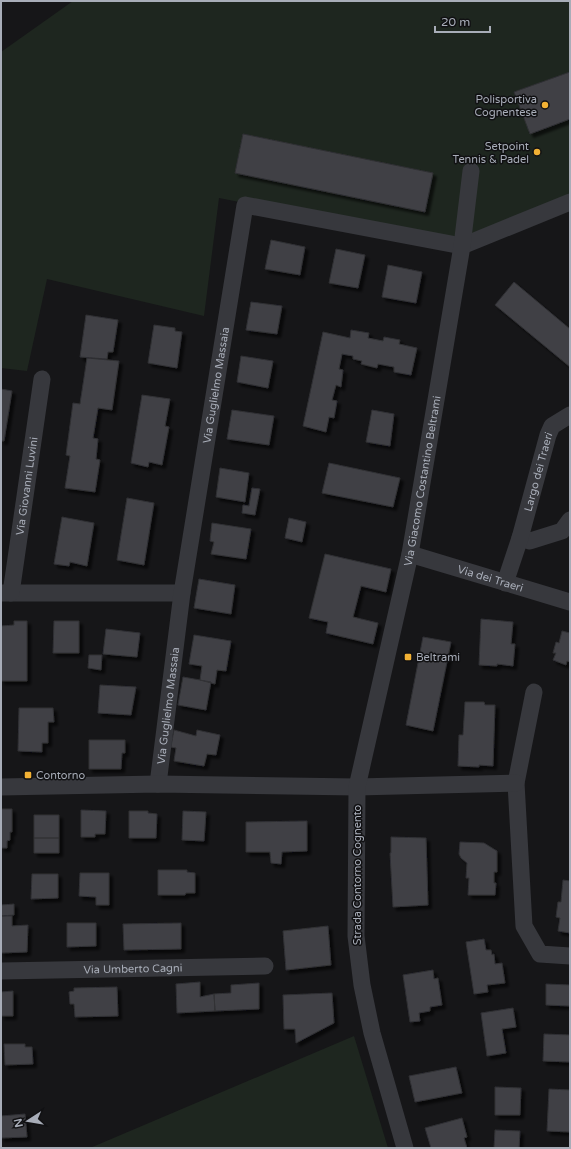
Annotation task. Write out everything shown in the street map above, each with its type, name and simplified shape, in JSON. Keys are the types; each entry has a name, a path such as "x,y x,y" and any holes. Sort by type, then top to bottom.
{"street":[{"name":"Via Giacomo Costantino Beltrami","path":"357,788 410,554 462,246 471,171"},
{"path":"462,246 570,202"},
{"name":"Via Guglielmo Massaia","path":"158,784 182,593 246,205 462,246"},
{"name":"Via Giovanni Luvini","path":"42,378 6,593 182,593"},
{"name":"Largo dei Traeri","path":"505,583 520,538 548,435 552,426 570,415"},
{"path":"520,538 530,541 562,530 570,520"},
{"name":"Via dei Traeri","path":"410,554 570,602"},
{"path":"534,692 516,782 524,926 540,954 570,956"},
{"path":"1,787 158,784 357,788 516,782"},
{"name":"Strada Contorno Cognento","path":"357,788 356,936 362,985 372,1033 405,1148"},
{"name":"Via Umberto Cagni","path":"1,971 266,966"}],"shaded area":[{"path":"73,1 570,1 570,204 460,246 219,198 204,316 47,279 27,371 1,368 1,52"},
{"path":"354,1036 388,1148 90,1148"}],"building":[{"name":"Polisportiva Cognentese","path":"570,72 570,119 530,134 514,92"},
{"path":"243,134 433,173 425,212 235,173"},
{"path":"271,240 305,247 300,275 265,269"},
{"path":"336,249 365,255 358,288 329,283"},
{"path":"388,265 422,272 416,303 382,297"},
{"path":"514,282 570,329 570,367 495,305"},
{"path":"251,302 282,306 277,334 246,330"},
{"path":"86,315 118,320 113,352 108,352 107,359 80,357"},
{"path":"154,325 175,328 175,331 182,332 177,368 148,363"},
{"path":"351,330 369,333 368,338 383,341 384,337 400,340 399,344 417,348 411,375 394,372 394,367 378,364 377,368 361,364 362,361 353,359 353,356 342,354 339,369 343,370 341,387 336,385 332,400 337,401 334,418 329,417 326,432 303,426 323,332 350,338"},
{"path":"241,356 273,361 268,388 237,382"},
{"path":"87,358 119,361 112,410 98,408 93,438 98,439 96,459 100,460 95,492 65,488 70,456 66,455 73,403 80,404"},
{"path":"1,389 12,391 4,441 1,441"},
{"path":"142,395 170,399 165,426 169,427 162,465 149,462 148,467 131,463"},
{"path":"232,410 274,416 269,445 227,439"},
{"path":"372,410 394,414 390,446 366,442"},
{"path":"329,463 400,478 393,507 322,493"},
{"path":"220,468 249,473 245,502 216,497"},
{"path":"252,488 260,489 255,515 242,513 243,505 249,506"},
{"path":"127,498 154,503 144,565 117,560"},
{"path":"62,517 94,523 87,566 70,562 69,566 54,564"},
{"path":"289,518 306,522 302,542 285,538"},
{"path":"212,523 251,529 246,559 211,554 214,542 210,541"},
{"path":"325,554 391,569 386,592 361,586 353,617 378,623 373,644 326,633 328,622 309,618"},
{"path":"199,579 235,585 231,614 194,608"},
{"path":"481,619 513,622 511,644 515,644 513,666 497,664 497,666 479,665"},
{"path":"14,621 27,621 27,681 1,681 1,626 14,625"},
{"path":"54,621 79,621 79,653 53,653"},
{"path":"106,629 140,633 137,657 103,654"},
{"path":"562,631 570,633 570,662 567,661 566,665 553,660 556,653 553,653 556,642 559,643"},
{"path":"194,635 231,641 226,671 217,670 215,684 200,680 202,666 189,664"},
{"path":"423,637 451,642 433,731 406,725"},
{"path":"89,655 102,655 101,670 88,668"},
{"path":"183,677 211,682 206,710 178,705"},
{"path":"100,685 136,687 131,715 98,713"},
{"path":"465,702 484,702 485,705 495,705 493,766 458,766 459,735 463,735"},
{"path":"19,708 53,708 54,722 48,722 48,743 42,743 42,752 18,751"},
{"path":"174,730 196,736 197,730 220,735 216,755 207,754 204,766 174,761 176,748 171,747"},
{"path":"89,740 125,740 125,753 122,753 121,769 89,769"},
{"path":"1,809 12,809 12,832 10,832 10,840 7,841 7,848 1,848"},
{"path":"81,810 106,811 105,834 95,834 95,837 81,837"},
{"path":"129,811 148,811 148,813 157,814 156,838 129,838"},
{"path":"183,811 206,812 204,841 182,840"},
{"path":"34,815 59,815 59,838 34,838"},
{"path":"307,821 307,851 282,852 281,864 271,863 270,852 246,852 246,822"},
{"path":"391,837 426,838 428,905 393,907 390,853"},
{"path":"34,838 59,838 59,853 34,853"},
{"path":"460,842 484,843 497,851 497,872 494,872 494,883 496,883 495,895 468,895 469,878 466,878 467,863 459,854"},
{"path":"158,870 187,870 187,872 195,873 195,893 186,893 185,895 158,895"},
{"path":"80,873 109,873 109,905 96,905 96,897 79,896"},
{"path":"32,874 58,874 58,898 31,899"},
{"path":"563,880 570,881 570,933 558,931 560,918 556,917 558,902 561,902"},
{"path":"14,904 14,915 1,916 1,905"},
{"path":"1,916 12,916 12,926 28,925 27,952 1,953"},
{"path":"67,923 96,923 96,946 67,947"},
{"path":"181,923 181,949 124,950 123,924"},
{"path":"328,926 331,965 286,970 283,931"},
{"path":"484,939 486,950 491,950 492,955 494,954 495,964 502,963 505,983 487,985 488,992 474,994 466,942"},
{"path":"433,970 434,979 438,978 442,1005 430,1007 430,1011 419,1013 420,1021 410,1022 403,975"},
{"path":"200,982 200,997 214,994 215,1011 177,1013 176,984"},
{"path":"259,983 259,1009 215,1011 214,994 231,993 231,985"},
{"path":"546,984 570,985 570,1006 546,1005"},
{"path":"117,987 118,1016 75,1017 74,1004 70,1004 69,992 74,991 74,988"},
{"path":"13,991 13,1016 1,1016 1,992"},
{"path":"332,993 334,1023 296,1043 295,1029 284,1029 283,995"},
{"path":"513,1008 516,1027 502,1029 506,1053 487,1056 481,1013"},
{"path":"544,1034 570,1035 570,1062 543,1061"},
{"path":"4,1044 25,1044 25,1047 32,1047 33,1064 5,1065"},
{"path":"456,1067 462,1093 415,1102 409,1076"},
{"path":"495,1087 521,1088 520,1115 495,1115"},
{"path":"549,1089 570,1090 570,1132 547,1131"},
{"path":"25,1114 27,1137 1,1138 1,1116"},
{"path":"462,1118 467,1137 464,1138 467,1148 431,1148 425,1128"},
{"path":"495,1130 520,1131 519,1148 494,1148"}],"place":[{"name":"Polisportiva Cognentese","path":"545,105"},
{"name":"Setpoint Tennis & Padel","path":"537,152"},
{"name":"Beltrami","path":"408,657"},
{"name":"Contorno","path":"28,775"}]}
